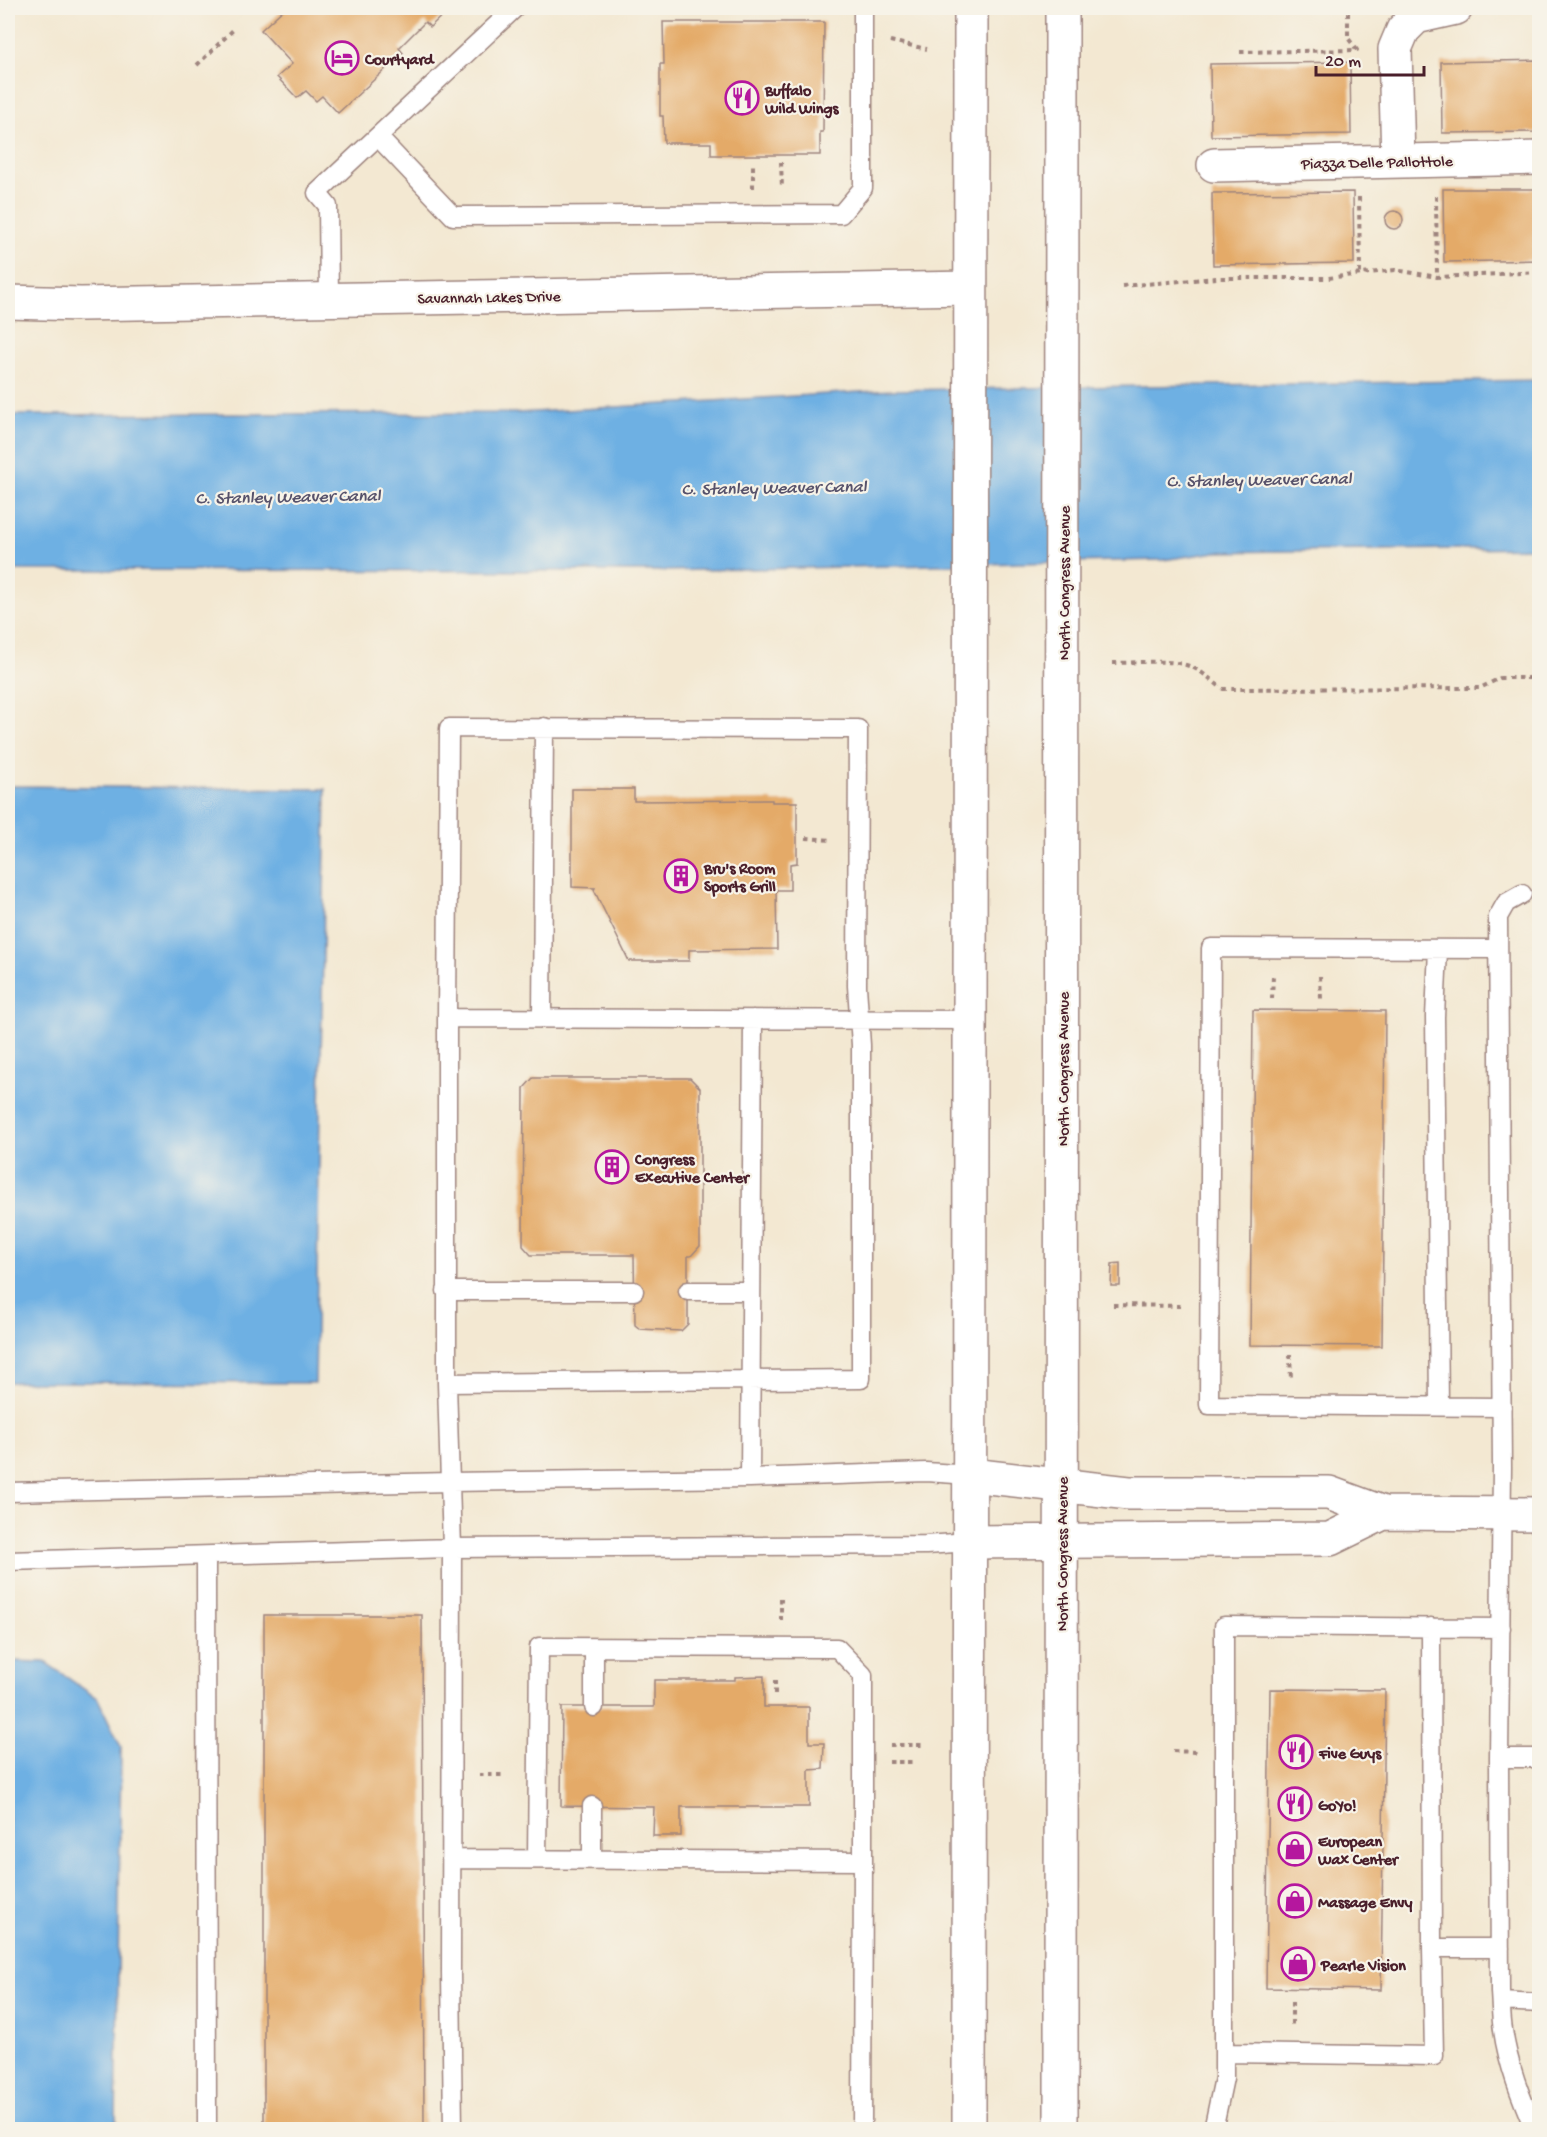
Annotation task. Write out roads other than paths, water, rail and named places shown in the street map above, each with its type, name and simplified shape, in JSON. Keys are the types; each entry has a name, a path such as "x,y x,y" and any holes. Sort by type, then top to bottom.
{"main road":[{"path":"969,2130 971,8"},
{"name":"North Congress Avenue","path":"1061,2130 1062,8"},
{"path":"1398,160 1395,49 1403,30 1416,17 1456,8"},
{"name":"Piazza Delle Pallottole","path":"1214,165 1539,158"},
{"name":"Savannah Lakes Drive","path":"8,302 81,304 970,288"},
{"path":"970,1475 1129,1493 1329,1493 1383,1513 1539,1514"},
{"path":"969,1542 1330,1539 1383,1513"}],"lane":[{"path":"329,298 328,206 317,193 515,8"},
{"path":"378,137 453,216 841,214 863,188 863,8"},
{"path":"447,1383 861,1379 861,1045 857,986 858,729 449,728 446,1291 447,1383 452,1548 453,2130"},
{"path":"542,1018 544,728"},
{"path":"1522,894 1506,903 1498,917 1502,1407 1500,1948 1503,2028 1521,2098 1535,2130"},
{"path":"1498,949 1211,948 1209,1405 1502,1407"},
{"path":"1438,949 1435,1029 1439,1405"},
{"path":"447,1018 970,1020"},
{"path":"750,1478 753,1019"},
{"path":"446,1291 634,1291"},
{"path":"688,1291 752,1291"},
{"path":"8,1491 750,1478 926,1472 970,1475"},
{"path":"8,1561 452,1548 926,1545 969,1542"},
{"path":"206,1557 207,2130"},
{"path":"1213,2130 1224,2078 1224,1626 1501,1628"},
{"path":"1224,2053 1434,2056 1431,1627"},
{"path":"537,1859 540,1647 837,1648 863,1675 862,2130"},
{"path":"594,1648 594,1707"},
{"path":"1499,1758 1539,1758"},
{"path":"592,1806 592,1859"},
{"path":"452,1859 863,1861"},
{"path":"1432,1948 1500,1948"},
{"path":"1501,2001 1539,2003"}],"water":[{"name":"C. Stanley Weaver Canal","path":"1539,380 1539,548 1216,552 1163,560 661,571 8,570 8,415 518,413 893,390"},
{"path":"8,786 326,789 315,1383 8,1382"},
{"path":"8,1661 45,1662 98,1699 121,1747 116,2129 8,2129"}],"place":[{"name":"Courtyard","path":"342,58"},
{"name":"Buffalo Wild Wings","path":"742,98"},
{"name":"Bru's Room Sports Grill","path":"681,876"},
{"name":"Congress Executive Center","path":"612,1167"},
{"name":"Five Guys","path":"1296,1752"},
{"name":"GoYo!","path":"1295,1804"},
{"name":"European Wax Center","path":"1295,1849"},
{"name":"Massage Envy","path":"1295,1901"},
{"name":"Pearle Vision","path":"1298,1964"}]}
